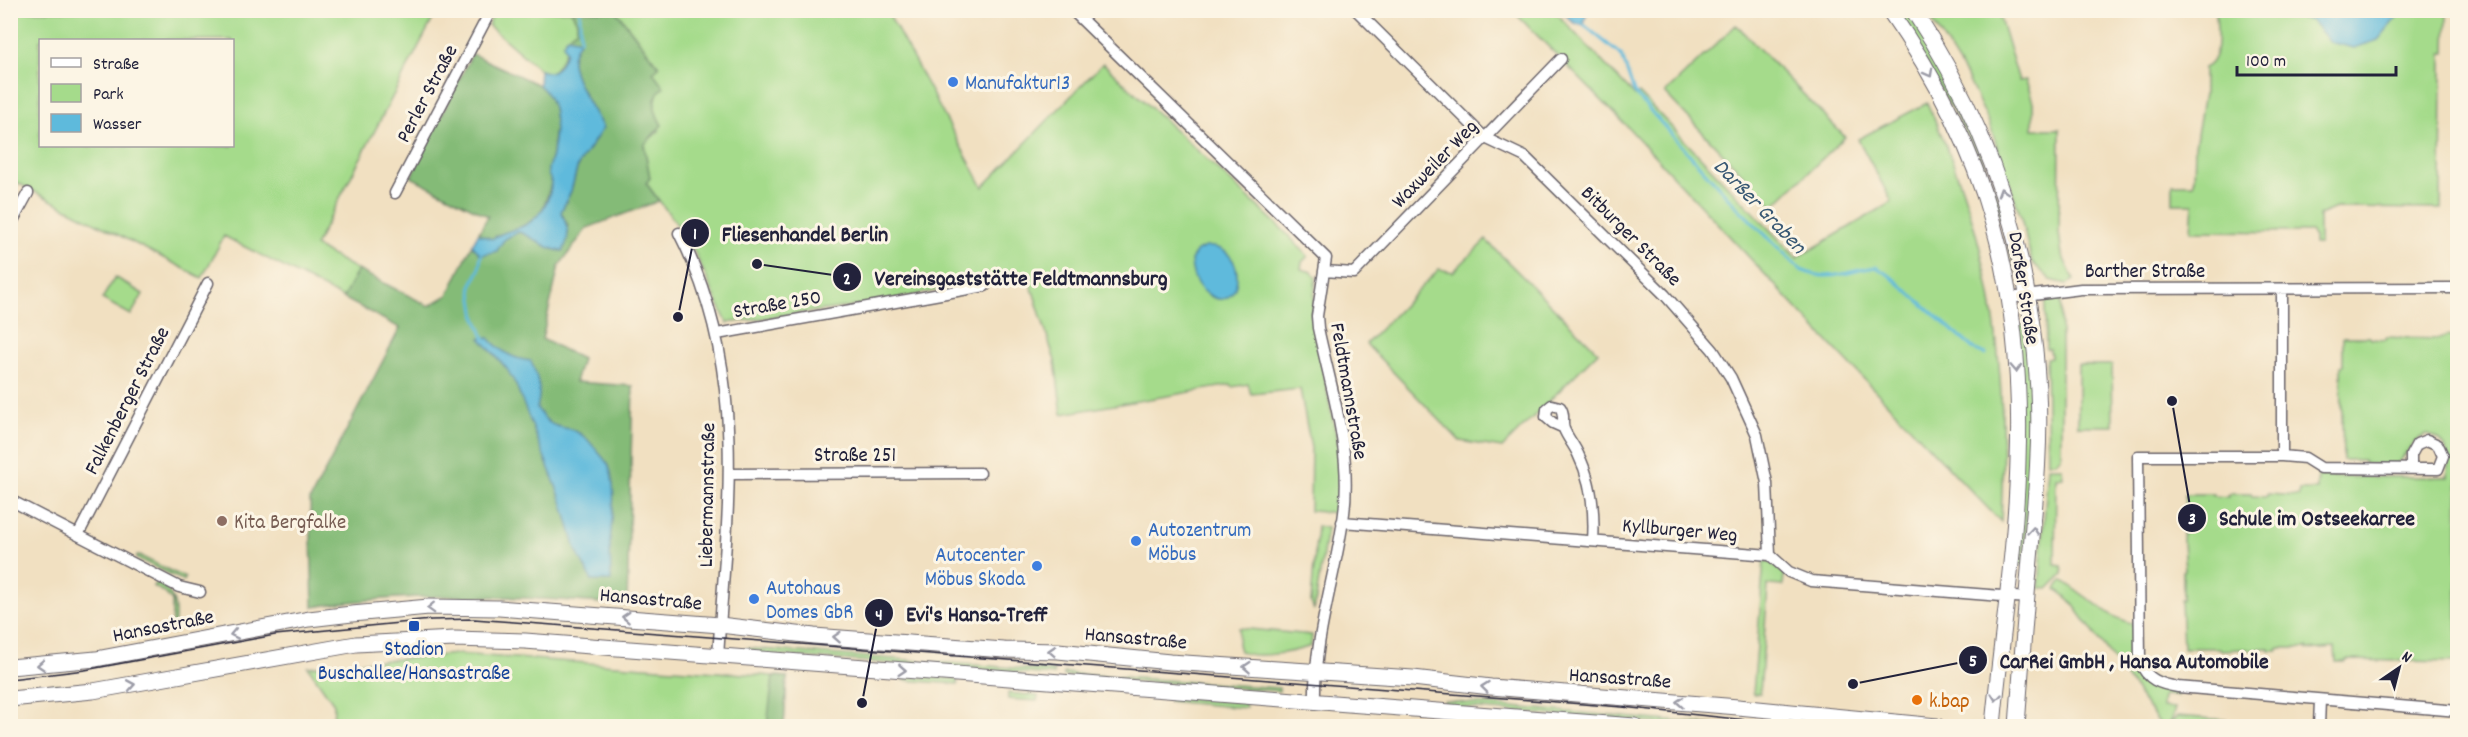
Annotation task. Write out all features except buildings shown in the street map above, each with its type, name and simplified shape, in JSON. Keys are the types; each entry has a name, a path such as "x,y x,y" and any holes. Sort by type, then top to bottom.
{"main road":[{"name":"Darßer Straße","path":"1888,10 1922,60 1951,113 1972,159 1993,222 2009,298 2015,340 2018,459 2008,597 1993,726"},
{"name":"Darßer Straße","path":"1913,10 1936,45 1971,110 2006,204 2028,296 2038,392 2037,466 2017,726"},
{"name":"Hansastraße","path":"10,667 96,659 309,619 429,607 499,608 720,625 814,636 1004,650 1059,651 1116,658 1413,678 1491,687 1937,726"},
{"path":"10,699 93,692 314,651 402,640 515,640 958,674 1529,722 1635,726"}],"street":[{"name":"Perler Straße","path":"395,193 491,10"},
{"path":"1072,10 1326,258 1324,271"},
{"name":"Bitburger Straße","path":"1356,10 1485,138 1525,157 1665,295 1713,350 1731,378 1757,435 1767,483 1770,555"},
{"name":"Waxweiler Weg","path":"1324,271 1354,273 1562,59"},
{"path":"10,226 28,193"},
{"name":"Liebermannstraße","path":"679,233 686,246 717,334 729,423 730,474 718,657"},
{"name":"Feldtmannstraße","path":"1315,703 1314,671 1342,522 1345,475 1340,422 1318,328 1317,316 1324,271"},
{"name":"Falkenberger Straße","path":"78,535 208,283"},
{"name":"Straße 250","path":"717,334 986,286"},
{"name":"Barther Straße","path":"2009,298 2081,289 2457,288"},
{"path":"2282,290 2282,456"},
{"path":"1562,427 1579,455 1588,478 1595,521 1593,542"},
{"path":"2411,469 2320,468 2305,458 2282,456 2138,456 2139,654 2144,671 2152,679 2170,686 2457,711"},
{"name":"Straße 251","path":"730,474 980,473"},
{"path":"10,500 179,587 200,592"},
{"name":"Kyllburger Weg","path":"1342,522 1770,555"},
{"path":"1770,555 1788,573 1811,581 2028,598"},
{"path":"2319,726 2320,700"}],"green space":[{"path":"496,10 571,11 577,21 577,29 567,37 563,57 550,73 540,70 488,25"},
{"path":"11,11 437,11 315,246 358,270 343,298 224,236 202,278 16,182 11,192"},
{"path":"571,11 616,11 659,67 653,72 664,87 655,100 657,115 662,125 644,145 650,178 646,183 659,201 587,228 559,266 542,339 582,359 575,382 633,386 627,605 470,596 391,598 313,607 310,500 400,328 343,298 358,270 429,306 448,295 472,245 481,255 505,238 519,232 533,237 568,226 561,212 571,191 578,165 602,128 573,70 572,56 580,40 567,37 577,29 577,21"},
{"path":"616,11 887,11 983,187 1103,63 1282,229 1308,256 1302,262 1301,269 1312,272 1316,277 1312,317 1338,445 1341,513 1310,511 1311,448 1300,389 1251,394 1248,384 1232,387 1231,385 1062,414 1055,361 1028,275 995,286 988,277 969,284 871,304 727,323 690,242 646,183 650,178 644,144 659,131 654,108 658,91 653,72 659,66"},
{"path":"1513,11 1554,11 1635,96 1639,93 1797,258 1892,202 1858,139 1927,103 1950,155 1968,207 1982,257 1992,308 1999,359 2002,411 2001,522 1816,329 1622,121"},
{"path":"1896,11 1906,11 1919,29 1965,113 2004,214 2016,273 1989,178 1980,158"},
{"path":"1926,11 1998,11 2019,81 2026,80 2033,102 2033,129 2060,129 2059,233 2062,255 2074,280 2067,284 2051,280 2032,262 2020,214 1989,123 1967,77"},
{"path":"2216,11 2447,11 2446,53 2442,53 2441,209 2336,208 2319,215 2319,244 2314,244 2314,237 2310,232 2191,231 2193,204 2173,204 2173,184 2194,184 2195,146 2204,94 2204,68 2210,64 2216,51"},
{"path":"1736,25 1845,137 1773,206 1665,93"},
{"path":"472,54 539,85 549,95 554,109 555,125 548,173 552,180 544,205 537,216 524,226 492,239 478,234 488,216 411,177"},
{"path":"1486,240 1598,352 1502,448 1460,441 1366,344 1439,269 1453,272"},
{"path":"115,277 143,294 131,315 102,299"},
{"path":"2061,297 2061,457 2056,462 2048,462 2046,358 2051,357 2050,349 2046,349 2045,306 2047,301"},
{"path":"2027,325 2032,385 2032,446 2024,565 2016,564 2018,326"},
{"path":"2448,335 2454,337 2458,344 2457,662 2346,660 2336,662 2335,648 2221,650 2220,648 2183,648 2181,600 2183,600 2183,571 2185,570 2183,542 2185,494 2214,494 2214,496 2229,497 2229,494 2267,497 2267,494 2299,496 2299,490 2317,490 2318,475 2328,477 2448,477 2444,445 2435,437 2428,435 2414,443 2396,464 2364,464 2364,460 2343,460 2341,366 2343,365 2343,337 2370,337 2386,340 2386,337 2437,339"},
{"path":"2078,365 2112,365 2113,426 2078,426"},
{"path":"2048,467 2062,467 2063,477 2056,478 2055,565 2062,566 2063,574 2048,589 2039,588"},
{"path":"1317,526 1327,528 1314,611 1311,602"},
{"path":"138,555 185,578 184,581 136,558"},
{"path":"1764,561 1768,561 1784,573 1783,586 1768,585 1760,693 1753,694"},
{"path":"2062,580 2113,616 2133,624 2136,666 2140,672 2177,693 2177,696 2163,695 2162,707 2175,708 2172,719 2167,725 2160,724 2070,600 2056,589"},
{"path":"157,582 169,592 174,604 175,624 172,633 172,601 164,592 153,586"},
{"path":"1239,628 1312,635 1311,646 1274,654 1246,654 1240,651 1238,644"},
{"path":"746,648 1054,671 1054,675 747,653"},
{"path":"457,654 787,677 784,726 333,726 334,704 308,667"},
{"path":"1064,673 1279,688 1279,691 1064,676"},
{"path":"773,676 787,677 784,726 767,726"},
{"path":"905,676 957,679 958,684 903,680"},
{"path":"57,684 58,689 11,693 11,688"},
{"path":"1008,693 1038,696 1037,701 1008,699"},
{"path":"1170,696 1245,703 1246,708 1168,701"},
{"path":"1444,701 1726,726 1689,726 1444,706"},
{"path":"2177,716 2226,720 2226,726 2168,726"}],"water":[{"path":"1562,11 1587,11 1584,25 1574,23"},
{"path":"2293,11 2402,11 2378,40 2354,48 2330,42 2312,21 2301,18"},
{"path":"567,37 580,40 572,56 573,69 603,128 578,165 571,191 561,212 568,231 563,251 546,246 519,232 505,239 497,251 481,255 472,245 478,234 492,239 521,227 532,221 543,209 547,200 551,187 548,171 555,127 550,100 539,85 540,70 550,73 558,67 566,53 563,43"},
{"path":"1205,247 1220,249 1230,256 1235,266 1237,278 1235,288 1229,296 1220,299 1209,295 1200,288 1195,280 1191,260 1197,251"},
{"path":"480,338 489,338 508,354 531,361 538,384 537,408 543,417 555,425 572,430 586,438 608,464 612,475 614,495 610,544 611,581 592,581 576,550 563,504 516,385 507,369"}],"waterway":[{"path":"580,10 580,40"},
{"name":"Darßer Graben","path":"1584,25 1622,56 1634,92 1638,97 1733,203 1801,270 1821,276 1830,276 1876,267 1889,275 1975,350 1986,354"},
{"path":"481,255 479,270 471,286 476,318 485,340"}],"tram line":[{"path":"10,679 85,670 275,635 431,620 474,619 1622,707 1805,726"}],"place":[{"name":"Manufaktur13","path":"953,82"},
{"name":"Vereinsgaststätte Feldtmannsburg","path":"757,264"},
{"name":"Fliesenhandel Berlin","path":"678,317"},
{"name":"Schule im Ostseekarree","path":"2172,401"},
{"name":"Kita Bergfalke","path":"222,521"},
{"name":"Autozentrum Möbus","path":"1136,541"},
{"name":"Autocenter Möbus Skoda","path":"1037,566"},
{"name":"Autohaus Domes GbR","path":"754,599"},
{"name":"Stadion Buschallee/Hansastraße","path":"414,626"},
{"name":"CarRei GmbH , Hansa Automobile","path":"1853,684"},
{"name":"k.bap","path":"1917,700"},
{"name":"Evi's Hansa-Treff","path":"862,703"}]}
